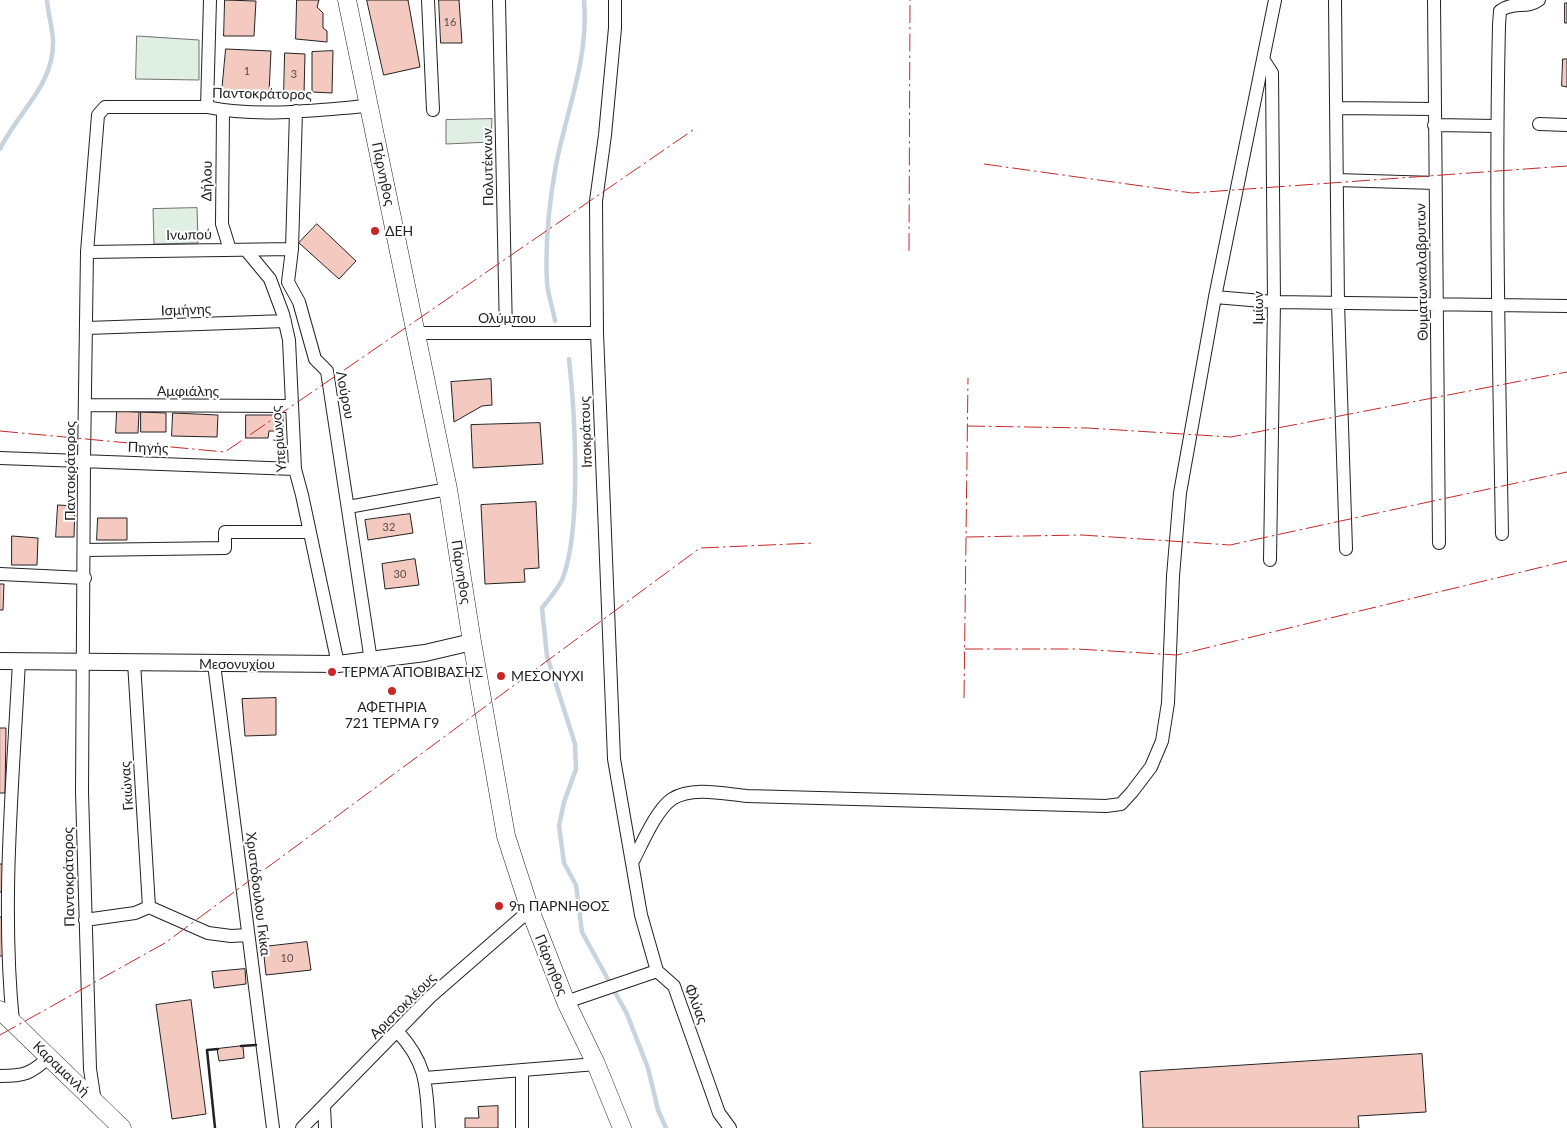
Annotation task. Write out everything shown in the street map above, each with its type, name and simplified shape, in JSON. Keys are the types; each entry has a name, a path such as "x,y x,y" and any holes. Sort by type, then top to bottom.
{"main road":[{"name":"Πάρνηθος","path":"347,0 448,489 472,642 506,836 530,910 566,1002 596,1064 622,1128"},
{"name":"Καραμανλή","path":"0,1010 122,1128"}],"street":[{"path":"207,107 210,0"},
{"path":"428,0 432,110"},
{"name":"Πολυτέκνων","path":"498,0 506,333"},
{"name":"Ιποκράτους","path":"615,0 615,28 606,125 596,201 597,333 614,759 633,861"},
{"path":"1268,0 1270,24"},
{"path":"566,1002 657,971 641,915 633,861 661,811 672,799 698,793 1086,806 1121,804 1151,767 1162,742 1168,703 1173,576 1180,494 1215,297 1275,0"},
{"path":"1334,0 1338,303 1346,549"},
{"name":"Θυματωνκαλαβρυτων","path":"1434,0 1434,125 1439,306 1439,544"},
{"path":"1502,534 1497,306 1496,126 1500,11 1507,5 1532,5 1539,0"},
{"name":"Ιμίων","path":"1263,59 1272,73 1274,302 1270,560"},
{"name":"Παντοκράτορος","path":"95,1102 90,1069 82,792 87,252 98,115 105,106 207,107 223,111 296,111 368,106"},
{"path":"1336,108 1434,110"},
{"name":"Δήλου","path":"223,111 222,224 230,250"},
{"name":"Λούρου","path":"296,111 292,249 288,282 299,302 315,359 327,371 371,661"},
{"path":"1539,124 1567,125"},
{"path":"1434,125 1496,126"},
{"path":"1337,180 1435,183"},
{"name":"Ινωπού","path":"87,252 292,249"},
{"name":"Υπερίωνος","path":"246,250 270,279 285,321 289,340 295,469 338,664"},
{"path":"1215,297 1274,302 1439,306 1567,306"},
{"name":"Ισμήνης","path":"87,328 285,321"},
{"name":"Ολύμπου","path":"417,333 597,333"},
{"name":"Αμφιάλης","path":"85,405 291,406"},
{"name":"Πηγής","path":"0,458 295,469"},
{"path":"348,508 448,489"},
{"path":"85,550 225,548 225,532 310,532"},
{"path":"0,574 84,578"},
{"name":"Μεσονυχίου","path":"0,661 84,660 214,664 338,664 425,653 472,642"},
{"path":"13,1022 9,984 4,863 19,661"},
{"name":"Γκιώνας","path":"134,662 149,907"},
{"name":"Χριστόδουλου Γκίκα","path":"214,664 273,1128"},
{"path":"85,920 135,913 149,907 208,933 231,936 248,935"},
{"name":"Αριστοκλέους","path":"302,1128 430,998 530,910"},
{"name":"Φλύας","path":"657,971 674,986 719,1113 730,1128"},
{"path":"398,1032 418,1057 426,1078 429,1128"},
{"path":"0,1076 20,1076 34,1071 49,1058"},
{"path":"426,1078 596,1064"},
{"path":"522,1070 522,1128"},
{"path":"324,1106 325,1128"}],"green space":[{"path":"137,36 199,40 199,80 136,79"},
{"path":"492,119 491,142 446,144 446,120"},
{"path":"197,208 198,243 154,244 153,209"}],"building":[{"path":"225,0 256,1 254,36 224,36"},
{"path":"297,0 319,0 317,7 323,13 323,28 327,31 327,42 296,39"},
{"path":"367,0 408,0 420,67 384,75"},
{"path":"439,0 459,0 462,43 441,43"},
{"path":"1565,3 1567,3 1567,23 1565,23"},
{"path":"226,49 271,51 269,93 222,92"},
{"path":"333,51 332,93 312,92 312,52"},
{"path":"285,53 305,54 304,94 284,94"},
{"path":"1563,59 1567,59 1567,87 1562,86"},
{"path":"317,224 356,261 339,279 299,243"},
{"path":"491,379 492,405 482,406 454,422 451,382"},
{"path":"117,411 139,412 138,433 116,433"},
{"path":"141,412 166,413 166,432 141,432"},
{"path":"173,413 218,415 217,437 172,436"},
{"path":"246,415 283,415 283,431 269,431 268,438 246,438"},
{"path":"540,423 543,464 473,468 471,425"},
{"path":"536,502 539,568 524,569 525,582 485,584 481,505"},
{"path":"58,505 75,506 74,537 56,537"},
{"path":"410,514 413,533 368,540 365,520"},
{"path":"98,518 127,518 127,540 97,540"},
{"path":"12,536 38,538 37,565 12,565"},
{"path":"415,559 419,585 385,589 382,564"},
{"path":"0,584 4,584 3,610 0,610"},
{"path":"276,698 276,735 245,736 242,699"},
{"path":"0,728 6,728 5,793 0,793"},
{"path":"0,864 3,864 3,892 0,892"},
{"path":"0,917 5,917 4,956 0,956"},
{"path":"307,942 311,970 266,975 263,947"},
{"path":"245,969 246,984 214,988 212,972"},
{"path":"191,1000 206,1114 172,1119 156,1005"},
{"path":"243,1046 244,1058 219,1061 217,1049"},
{"path":"1422,1054 1426,1112 1358,1116 1359,1128 1143,1128 1140,1072"},
{"path":"498,1106 498,1128 465,1128 465,1118 479,1118 478,1107"}],"waterway":[{"path":"0,149 42,84 48,70 52,55 53,39 47,0"},
{"path":"555,321 547,283 548,224 556,165 580,63 585,21 584,0"},
{"path":"569,359 575,440 575,503 572,532 568,559 562,580 542,608 547,656 575,744 576,769 564,802 559,826 564,863 576,885 582,932 627,1014 648,1068 658,1110 666,1128"}],"wall":[{"path":"241,1046 256,1045"},
{"path":"215,1128 207,1050 218,1049"}],"power":[{"path":"909,251 910,0"},
{"path":"0,431 225,452 693,130"},
{"path":"984,164 1192,193 1567,166"},
{"path":"967,426 1087,428 1231,437 1567,372"},
{"path":"964,698 968,378"},
{"path":"966,537 1082,535 1230,545 1567,472"},
{"path":"0,1035 165,943 700,548 814,543"},
{"path":"965,649 1077,649 1177,655 1567,561"}],"place":[{"name":"ΔΕΗ","path":"375,231"},
{"name":"ΤΕΡΜΑ ΑΠΟΒΙΒΑΣΗΣ","path":"332,672"},
{"name":"ΜΕΣΟΝΥΧΙ","path":"501,676"},
{"name":"ΑΦΕΤΗΡΙΑ 721 ΤΕΡΜΑ Γ9","path":"392,691"},
{"name":"9η ΠΑΡΝΗΘΟΣ","path":"499,906"}]}
